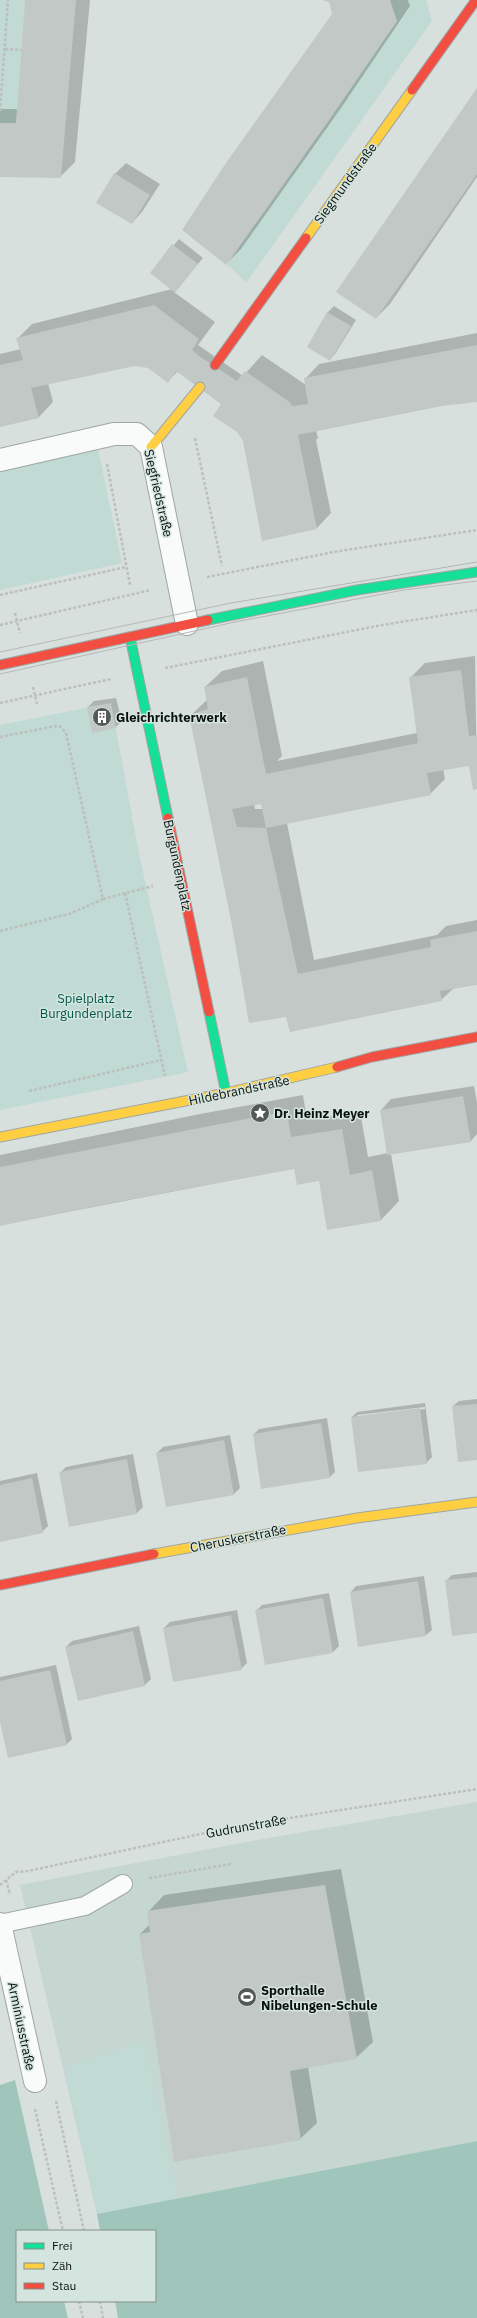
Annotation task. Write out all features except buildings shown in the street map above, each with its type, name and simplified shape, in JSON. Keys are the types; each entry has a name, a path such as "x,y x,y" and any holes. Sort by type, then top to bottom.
{"street":[{"name":"Siegmundstraße","path":"215,365 476,0"},
{"path":"151,446 200,387"},
{"name":"Siegfriedstraße","path":"0,460 114,434 137,434 151,446 187,624"},
{"path":"0,665 187,624 402,581 477,572"},
{"name":"Burgundenplatz","path":"130,637 226,1094"},
{"name":"Hildebrandstraße","path":"0,1137 226,1094 324,1072 372,1057 477,1037"},
{"name":"Cheruskerstraße","path":"0,1585 266,1532 391,1512 477,1502"},
{"name":"Arminiusstraße","path":"0,1924 34,2081"}],"lane":[{"path":"0,1924 85,1906 123,1884"}],"path":[{"path":"0,111 8,0"},
{"path":"5,49 22,50"},
{"path":"195,438 222,566"},
{"path":"106,461 130,585"},
{"path":"0,625 178,583 339,551 477,530"},
{"path":"0,596 126,567"},
{"path":"175,666 382,624 477,610"},
{"path":"15,613 22,637"},
{"path":"0,703 112,679"},
{"path":"35,696 37,704"},
{"path":"0,737 56,726 62,727 66,733 103,899"},
{"path":"0,931 69,914 103,899 153,886"},
{"path":"125,893 166,1083"},
{"path":"29,1090 162,1060"},
{"name":"Gudrunstraße","path":"0,1885 16,1872 28,1872 238,1826 477,1789"},
{"path":"123,1884 231,1864"},
{"path":"34,2081 30,2088 63,2230"},
{"path":"79,2302 83,2318"},
{"path":"100,2302 103,2318"}],"shaded area":[{"path":"477,1802 477,2141 97,2214 20,1885 246,1842"}],"green space":[{"path":"0,0 25,0 16,123 0,123"},
{"path":"390,0 426,0 432,21 246,283 232,268 227,265 327,123 396,21"},
{"path":"98,449 122,563 0,590 0,471"},
{"name":"Spielplatz Burgundenplatz","path":"111,703 140,859 188,1072 0,1110 0,725"},
{"path":"145,2041 177,2199 97,2214 64,2068"},
{"path":"15,2080 49,2230 16,2230 16,2302 64,2302 68,2318 0,2318 0,2085"},
{"path":"477,2141 477,2318 118,2318 115,2302 156,2302 156,2230 100,2230 97,2214"}],"tram line":[{"path":"0,652 231,603 477,562"},
{"path":"0,674 235,622 404,590 477,581"}],"traffic: fast":[{"path":"208,620 357,590 477,572"},
{"path":"130,637 168,818"},
{"path":"209,1012 226,1093"}],"traffic: slow":[{"path":"306,238 412,90"},
{"path":"151,447 200,387"},
{"path":"0,1137 226,1093 337,1067"},
{"path":"154,1554 357,1518 477,1502"}],"traffic: jam":[{"path":"412,90 476,0"},
{"path":"215,365 306,238"},
{"path":"0,665 208,620"},
{"path":"168,818 209,1012"},
{"path":"337,1067 372,1057 477,1037"},
{"path":"0,1585 154,1554"}],"place":[{"name":"Gleichrichterwerk","path":"102,717"},
{"name":"Dr. Heinz Meyer","path":"260,1113"},
{"name":"Sporthalle Nibelungen-Schule","path":"247,1997"}]}
